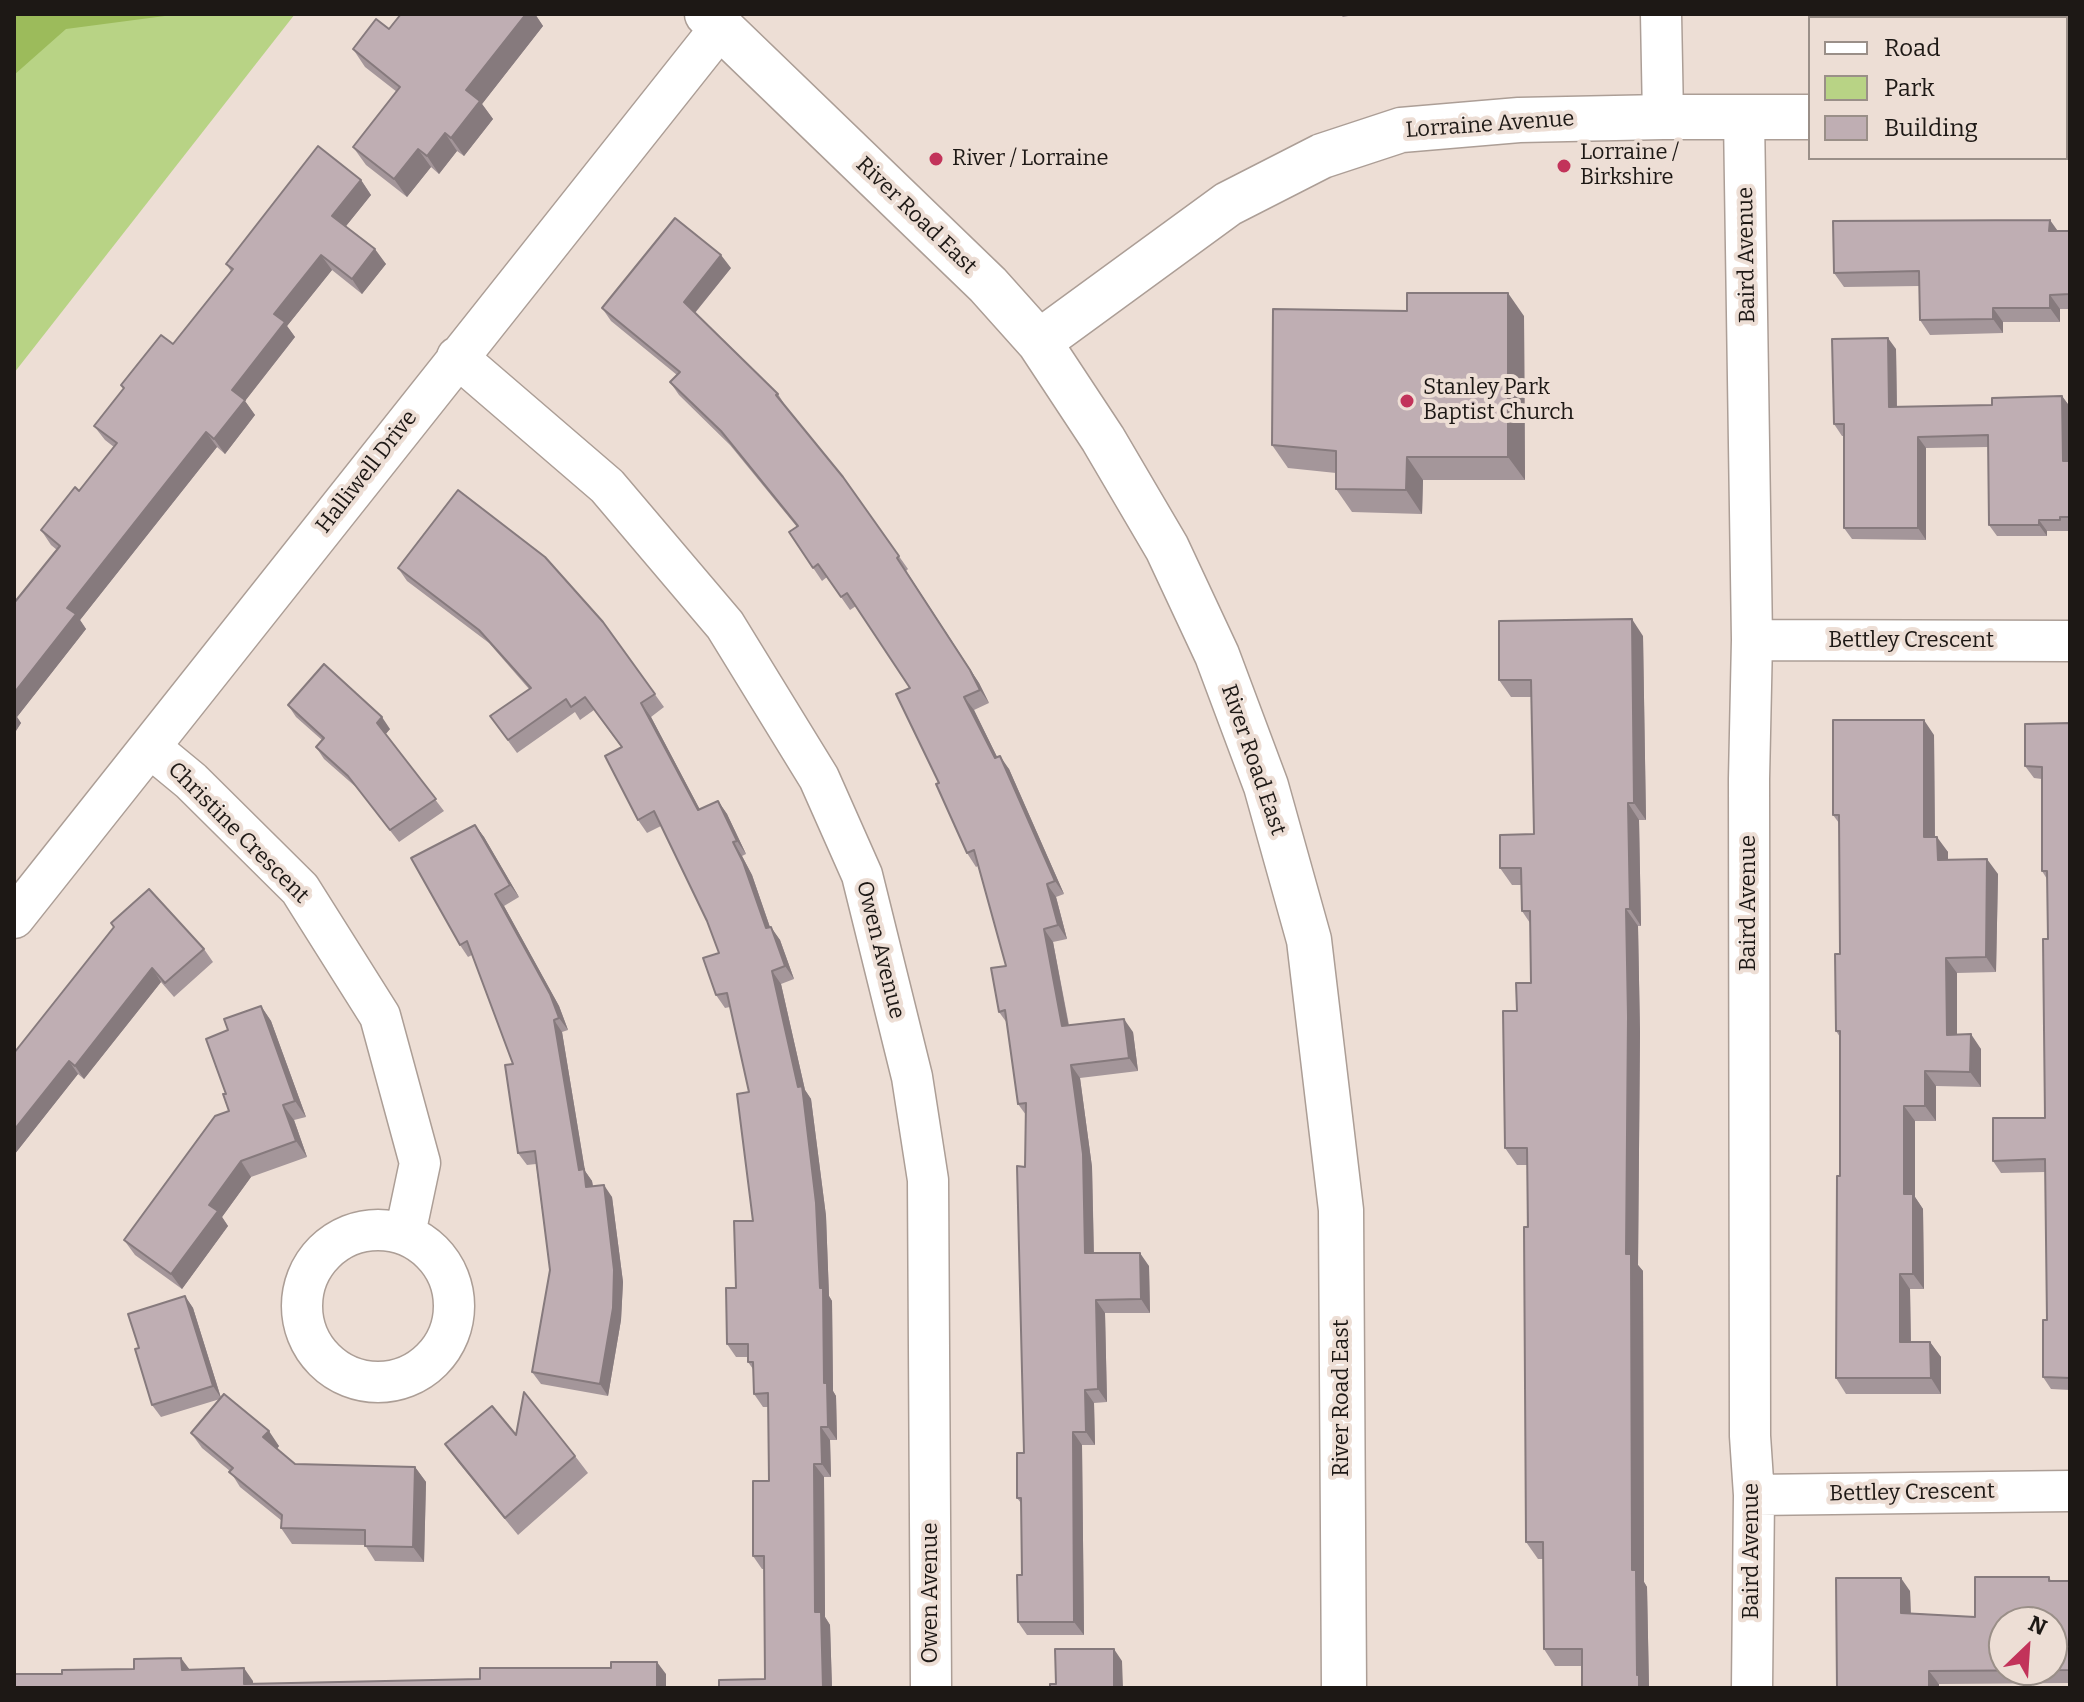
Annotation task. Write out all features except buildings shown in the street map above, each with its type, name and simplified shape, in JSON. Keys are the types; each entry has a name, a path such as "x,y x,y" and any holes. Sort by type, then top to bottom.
{"street":[{"path":"1661,14 1663,117"},
{"name":"River Road East","path":"714,21 988,285 1039,342 1103,439 1167,548 1217,655 1266,786 1309,940 1341,1210 1344,1688"},
{"name":"Halliwell Drive","path":"14,918 457,357 714,21"},
{"name":"Baird Avenue","path":"1744,117 1752,640 1752,1688"},
{"name":"Lorraine Avenue","path":"1039,342 1228,204 1322,156 1401,130 1519,120 1808,117"},
{"name":"Owen Avenue","path":"457,357 607,486 725,625 819,778 862,875 912,1077 928,1180 931,1688"},
{"name":"Bettley Crescent","path":"1752,640 2070,641"},
{"name":"Christine Crescent","path":"151,748 191,781 300,889 380,1016 420,1163 405,1234"},
{"name":"Bettley Crescent","path":"1754,1495 2070,1491"}],"green space":[{"path":"14,14 295,14 14,373"},
{"path":"14,14 180,14 66,29 14,75"}],"place":[{"name":"River / Lorraine","path":"936,159"},
{"name":"Lorraine / Birkshire","path":"1564,166"},
{"name":"Stanley Park Baptist Church","path":"1407,401"}]}
